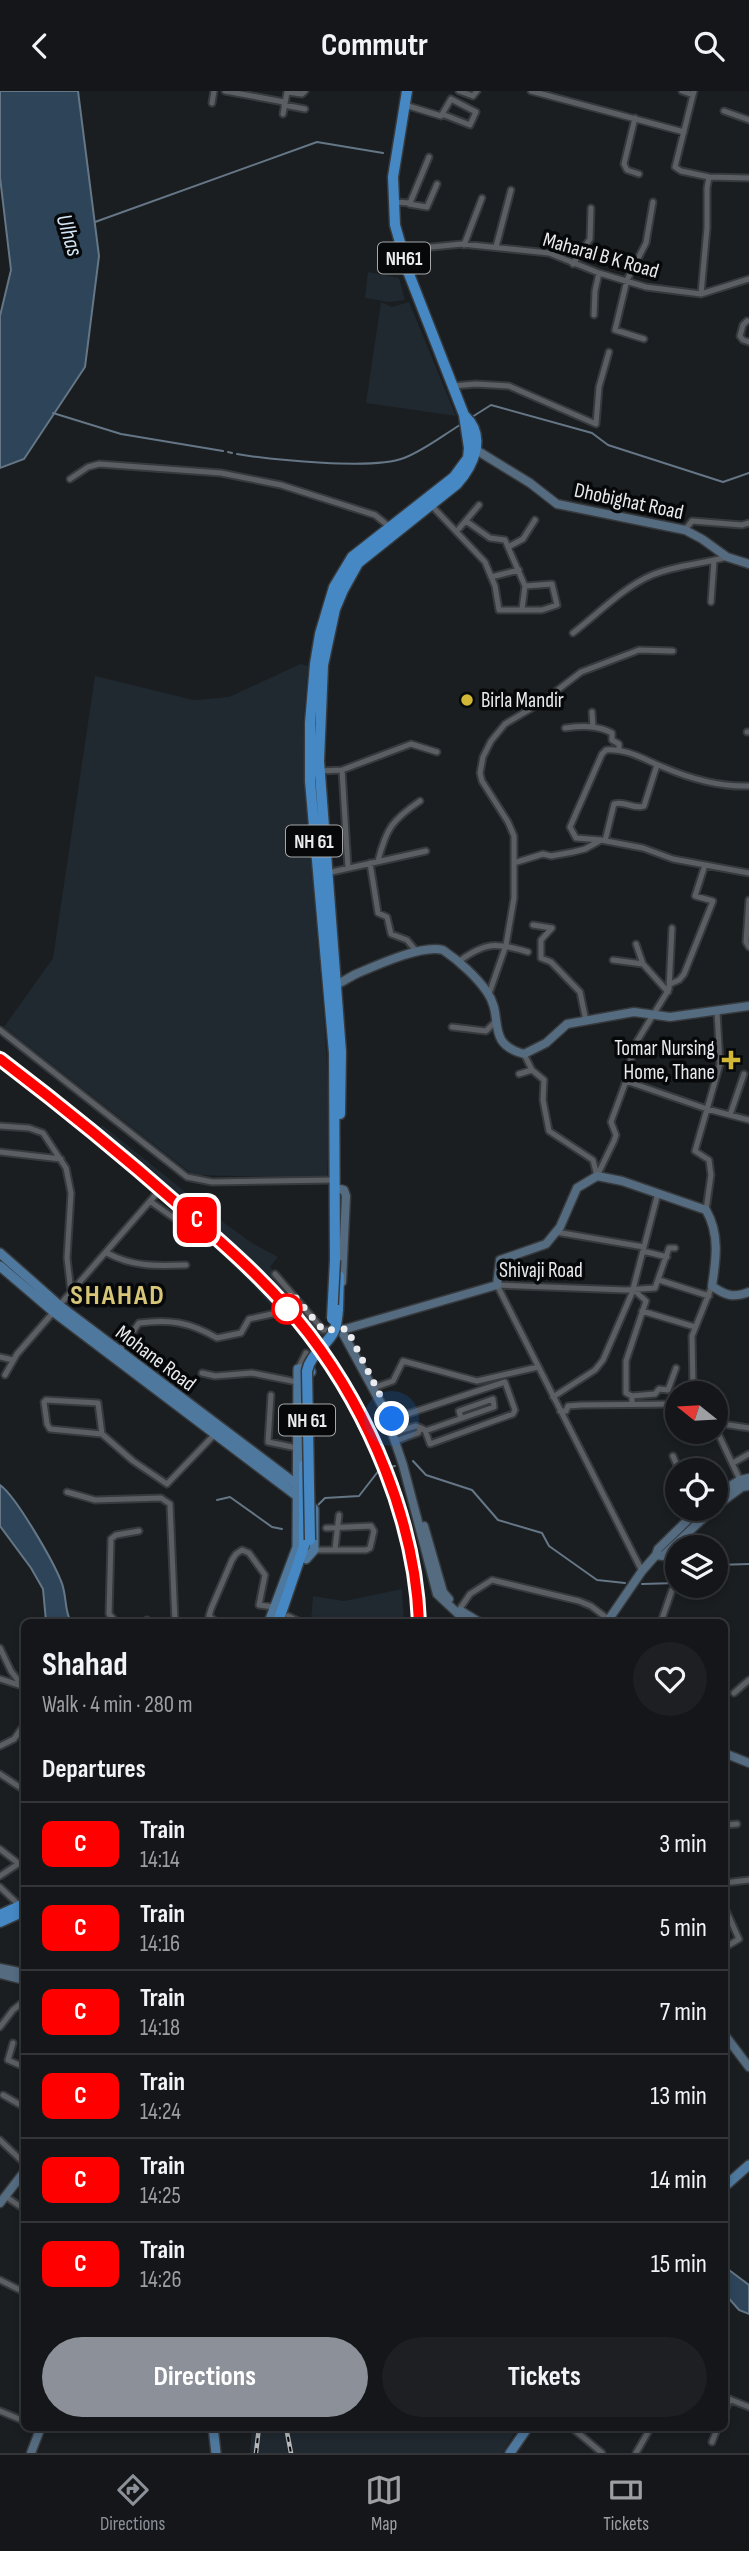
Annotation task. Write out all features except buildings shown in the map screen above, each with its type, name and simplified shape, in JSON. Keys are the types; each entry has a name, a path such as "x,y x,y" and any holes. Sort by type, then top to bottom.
{"highway":[{"name":"NH61","path":"407,91 393,177 395,225 401,250 452,386 475,434 473,448"},
{"name":"NH 61","path":"336,1183 337,1102 332,986 310,723 320,634 334,587 352,557 467,473 474,461 473,448"},
{"name":"NH 61","path":"287,1619 308,1551 303,1366 332,1323 338,1206 335,1153 337,1102"},
{"name":"NH 61","path":"279,1619 308,1551"},
{"path":"0,1915 21,1909"},
{"path":"0,1922 21,1909"}],"main road":[{"name":"Mohane Road","path":"0,1253 57,1309"},
{"name":"Mohane Road","path":"0,1266 296,1484"},
{"name":"Mohane Road","path":"117,1354 215,1434 297,1496"},
{"path":"270,1619 297,1548 297,1383 298,1369 309,1368 314,1510 308,1551"},
{"path":"728,2178 747,2166"},
{"path":"728,2183 747,2166"},
{"path":"211,2431 213,2453"},
{"path":"513,2452 521,2431"},
{"path":"513,2452 526,2431"}],"street":[{"path":"212,103 214,91"},
{"path":"225,91 284,104 304,107 305,92 286,92 284,104 283,114"},
{"path":"442,114 449,100 453,100 458,91 473,96 477,91"},
{"path":"531,91 684,131"},
{"path":"682,91 692,92 676,167 681,171 709,177 749,178"},
{"path":"404,105 471,124 476,110 453,100"},
{"path":"724,111 749,120"},
{"path":"635,118 624,164 627,170 639,174"},
{"path":"409,204 429,157"},
{"path":"701,294 709,177"},
{"path":"393,202 427,207 437,184"},
{"path":"496,247 511,190"},
{"path":"464,245 482,198"},
{"path":"644,339 615,331 627,281 646,243 653,202"},
{"path":"573,264 590,239 591,208"},
{"name":"Maharal B K Road","path":"401,250 464,245 549,253 599,274 646,286 701,294 749,279"},
{"path":"594,315 594,291 599,274"},
{"path":"748,319 740,336 749,342"},
{"path":"452,386 509,386 596,424 599,387 609,352"},
{"name":"Dhobighat Road","path":"473,448 530,483 557,504 685,530 727,557 749,563"},
{"path":"70,479 88,467 99,464 221,473 281,485 375,515 393,529"},
{"path":"428,502 485,562 499,610 542,610 557,605 552,584 525,586"},
{"path":"457,531 479,505"},
{"path":"510,546 523,538 535,520"},
{"path":"466,521 490,538 506,540 510,546 525,586 522,609"},
{"path":"685,530 692,521 742,525 749,523"},
{"path":"573,633 636,583 666,570 727,557"},
{"path":"711,602 714,561"},
{"path":"491,577 519,570"},
{"path":"489,994 506,945 514,898 512,829 482,781 480,765 491,741 505,724 542,702 581,672 639,650 673,651"},
{"path":"592,712 593,727"},
{"path":"565,728 593,727 611,731 612,740 619,744 619,750"},
{"path":"315,772 342,770 411,744 437,752"},
{"path":"749,786 713,784 619,750 603,751 570,827 576,838 603,841 749,873"},
{"path":"517,862 543,854 551,856 573,852 603,841 614,804 620,802 640,808 644,806 657,765"},
{"path":"342,770 348,868"},
{"path":"377,862 389,827 398,816 420,801"},
{"path":"323,874 426,851"},
{"path":"370,863 378,913 387,917 391,934 407,940 416,952"},
{"path":"670,984 680,980 684,974 713,901 695,896 705,865"},
{"path":"749,900 746,942 749,947"},
{"path":"533,925 552,928 541,940 541,958 551,962 580,992 586,1021"},
{"path":"642,1571 497,1285 500,1261 546,1244 556,1231 577,1188 597,1176 614,1141 611,1122 626,1081 634,1046 668,992 672,928"},
{"path":"636,944 643,964 668,992"},
{"path":"458,962 481,947 506,945 528,952"},
{"path":"332,986 416,952 439,948 458,962 489,994 500,1040 511,1051 524,1054 546,1043 566,1024 634,1011 670,1017 749,1006"},
{"path":"613,960 643,964"},
{"path":"330,968 354,975"},
{"path":"694,1381 692,1336 712,1286 718,1248 706,1210 711,1175 709,1160 695,1151 720,1063 717,1012"},
{"path":"452,1027 486,1031 496,1021"},
{"path":"0,1030 187,1177 212,1182 336,1183 346,1193 340,1318 392,1419 396,1436"},
{"path":"524,1054 532,1070 544,1080 542,1097 549,1131 593,1160 597,1176"},
{"path":"519,1074 532,1070"},
{"path":"730,1115 744,1074"},
{"path":"626,1081 707,1109 749,1120"},
{"path":"5,1375 13,1360 158,1192 76,1121"},
{"path":"0,1126 37,1130 50,1141 70,1179 67,1258 71,1292"},
{"path":"0,1152 61,1159"},
{"path":"597,1176 622,1181 706,1210"},
{"path":"336,1183 330,1316 344,1330"},
{"path":"553,1397 595,1370 603,1360 633,1289 658,1193"},
{"path":"151,1202 174,1218"},
{"path":"556,1231 643,1249 667,1257"},
{"path":"675,1248 669,1248 659,1280 709,1296"},
{"path":"107,1253 124,1262 138,1265 186,1265"},
{"path":"275,1274 323,1330 344,1330"},
{"name":"Shivaji Road","path":"344,1330 497,1285 633,1289 655,1288 659,1280"},
{"path":"712,1286 735,1297 749,1292"},
{"path":"633,1289 645,1298 626,1361 626,1393 632,1396 655,1394"},
{"path":"642,1311 695,1327"},
{"path":"117,1354 139,1323 166,1320 198,1327 217,1338 241,1332 249,1319 276,1313"},
{"path":"298,1369 306,1353"},
{"path":"0,1357 13,1360"},
{"path":"375,1387 393,1381 403,1361 477,1381 538,1367"},
{"path":"655,1403 657,1390 670,1388 676,1368"},
{"path":"202,1373 215,1376 252,1373 297,1383"},
{"path":"392,1419 505,1382 515,1411 513,1414 430,1444 423,1429"},
{"path":"375,1387 403,1457 437,1594 457,1615 470,1594 492,1580 579,1601 591,1606 607,1619"},
{"path":"271,1395 268,1442 297,1450"},
{"path":"632,1396 632,1404"},
{"path":"396,1436 416,1426 423,1429 461,1418 494,1407 492,1399 459,1411 461,1418"},
{"path":"102,1434 98,1403 44,1402 50,1429 102,1434 133,1461 167,1484 215,1434"},
{"path":"560,1411 566,1411 568,1406 665,1403"},
{"path":"473,1405 476,1413"},
{"path":"728,1425 749,1428"},
{"path":"724,1444 742,1487 749,1486"},
{"path":"274,1446 297,1450"},
{"path":"733,1463 749,1454"},
{"path":"67,1492 95,1500 161,1498 170,1504 175,1619"},
{"path":"335,1549 339,1515"},
{"path":"610,1619 658,1549 685,1521"},
{"path":"656,1555 663,1556 699,1521"},
{"path":"308,1551 370,1548 374,1531 371,1526 326,1528"},
{"path":"113,1619 109,1614 111,1539 116,1535 139,1531"},
{"path":"212,1619 209,1616 211,1609 232,1560 242,1550 249,1553 265,1575 259,1605 274,1607"},
{"path":"662,1619 670,1598"},
{"path":"0,1648 21,1684"},
{"path":"0,1679 21,1686"},
{"path":"734,1693 749,1680"},
{"path":"0,1746 13,1739 21,1729"},
{"path":"728,1756 747,1763"},
{"path":"0,1774 21,1788"},
{"path":"728,1825 737,1824"},
{"path":"0,1849 18,1863"},
{"path":"0,1876 21,1862"},
{"path":"728,1882 749,1879"},
{"path":"0,1887 21,1906"},
{"path":"728,1915 739,1939 728,1946"},
{"path":"0,1968 21,1972"},
{"path":"0,1974 21,1979"},
{"path":"0,2027 21,2003"},
{"path":"728,2039 749,2067"},
{"path":"13,2043 8,2060 21,2066"},
{"path":"2,2095 21,2105"},
{"path":"0,2140 21,2160"},
{"path":"21,2176 2,2199 21,2208"},
{"path":"0,2280 21,2290"},
{"path":"728,2398 749,2407"},
{"path":"0,2411 21,2420"},
{"path":"34,2453 42,2431"},
{"path":"576,2431 600,2452"},
{"path":"636,2453 649,2431"},
{"path":"712,2442 716,2431"}],"shaded area":[{"path":"368,272 399,278 405,300 389,302 365,298"},
{"path":"381,302 392,307 409,302 456,416 366,403"},
{"path":"300,664 308,666 303,724 305,794 325,1032 330,1122 327,1178 193,1175 4,1027 53,958 95,676 194,700 229,697"},
{"path":"102,1125 219,1219 252,1243 278,1257 270,1267 327,1329 325,1334 310,1348 291,1323 288,1325 253,1285 134,1169 93,1136"},
{"path":"402,1589 404,1619 311,1619 313,1596 344,1601"},
{"path":"252,2431 516,2431 503,2453 250,2453"}],"water":[{"name":"Ulhas","path":"0,91 78,91 99,256 85,367 24,459 0,468 0,316 11,270 0,177"},
{"path":"0,1485 24,1515 57,1572 63,1586 70,1619 46,1619 43,1589 0,1526"},
{"path":"728,2269 749,2285 749,2314 739,2310 728,2297"}],"waterway":[{"path":"95,222 317,142 383,153"},
{"path":"472,417 491,405 592,433 608,445 723,482 749,473"},
{"path":"53,413 121,434 223,451"},
{"path":"237,454 322,463 390,462 418,451 460,425"},
{"path":"228,452 232,453"},
{"path":"413,1461 426,1475 472,1490 498,1520 542,1533 549,1546 597,1580 625,1583"},
{"path":"316,1507 325,1498 359,1496 380,1469 395,1466"},
{"path":"217,1500 230,1497 272,1527 282,1529"},
{"path":"728,1565 749,1564"},
{"path":"642,1584 665,1583"}],"railway":[{"path":"0,1053 137,1162 213,1229 253,1266 317,1338 336,1365 363,1414 403,1507 423,1619"},
{"path":"256,2453 259,2431"},
{"path":"287,2431 291,2453"}],"train":[{"name":"C","path":"0,1059 132,1164 198,1222 264,1283 308,1333 334,1371 361,1419 401,1514 415,1581 419,1619"}],"place":[{"name":"Birla Mandir","path":"467,700"},
{"name":"Tomar Nursing Home, Thane","path":"731,1060"}],"district":[{"name":"SHAHAD","path":"118,1294"}],"route":[{"path":"287,1309 291,1292 323,1330 347,1329 392,1419"}]}
